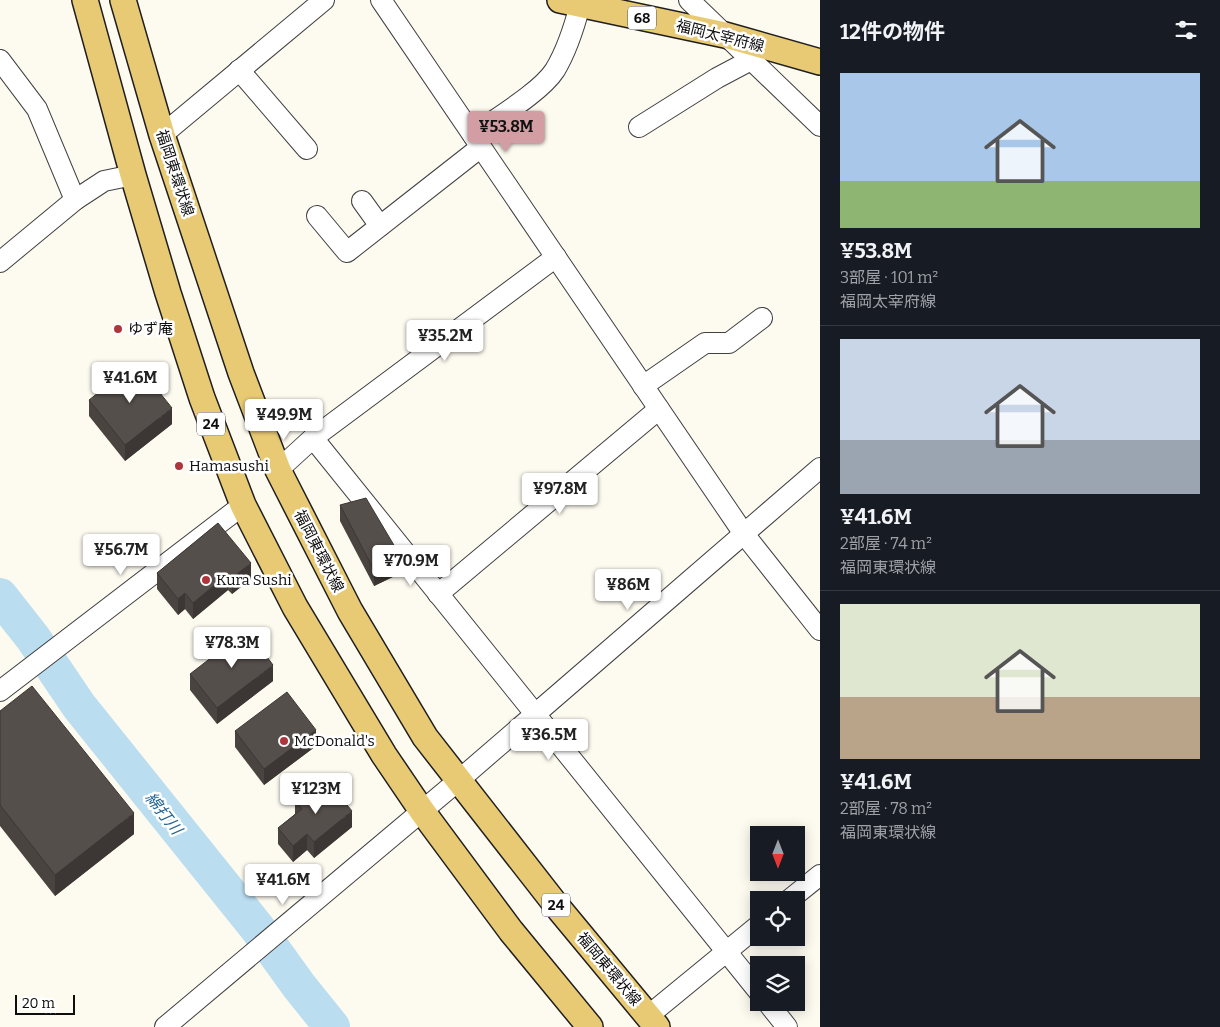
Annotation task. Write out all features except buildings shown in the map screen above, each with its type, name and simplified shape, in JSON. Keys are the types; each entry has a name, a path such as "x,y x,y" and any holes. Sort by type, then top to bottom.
{"main road":[{"name":"24","path":"85,0 133,175 168,293 220,450 243,505 295,607 384,755 422,811 511,931 590,1027"},
{"name":"福岡東環状線","path":"123,0 162,135 241,373 278,470 350,611 425,737 560,910 652,1021"},
{"name":"福岡太宰府線","path":"570,3 725,35 820,62"}],"street":[{"path":"162,135 324,0"},
{"path":"381,0 744,534 820,630"},
{"path":"689,0 820,126"},
{"path":"317,216 347,252 380,226 554,72 570,41 570,3"},
{"path":"0,60 37,109 74,200"},
{"path":"639,127 716,78 751,60"},
{"path":"238,70 307,149"},
{"path":"0,262 74,200 104,180 133,175"},
{"path":"362,201 380,226"},
{"path":"278,470 313,438 556,257"},
{"path":"644,386 705,343 729,343 762,318"},
{"path":"438,594 659,410"},
{"path":"313,438 750,981"},
{"path":"165,1027 459,780 820,468"},
{"path":"0,691 243,505"},
{"path":"801,891 820,875"},
{"path":"652,1021 726,952 750,932"},
{"path":"774,1011 787,1027"}],"waterway":[{"name":"綿打川","path":"0,596 33,638 79,706 258,929 299,986 332,1027"}],"place":[{"name":"ゆず庵","path":"118,329"},
{"name":"Hamasushi","path":"179,466"},
{"name":"Kura Sushi","path":"206,580"},
{"name":"McDonald's","path":"284,741"}]}
